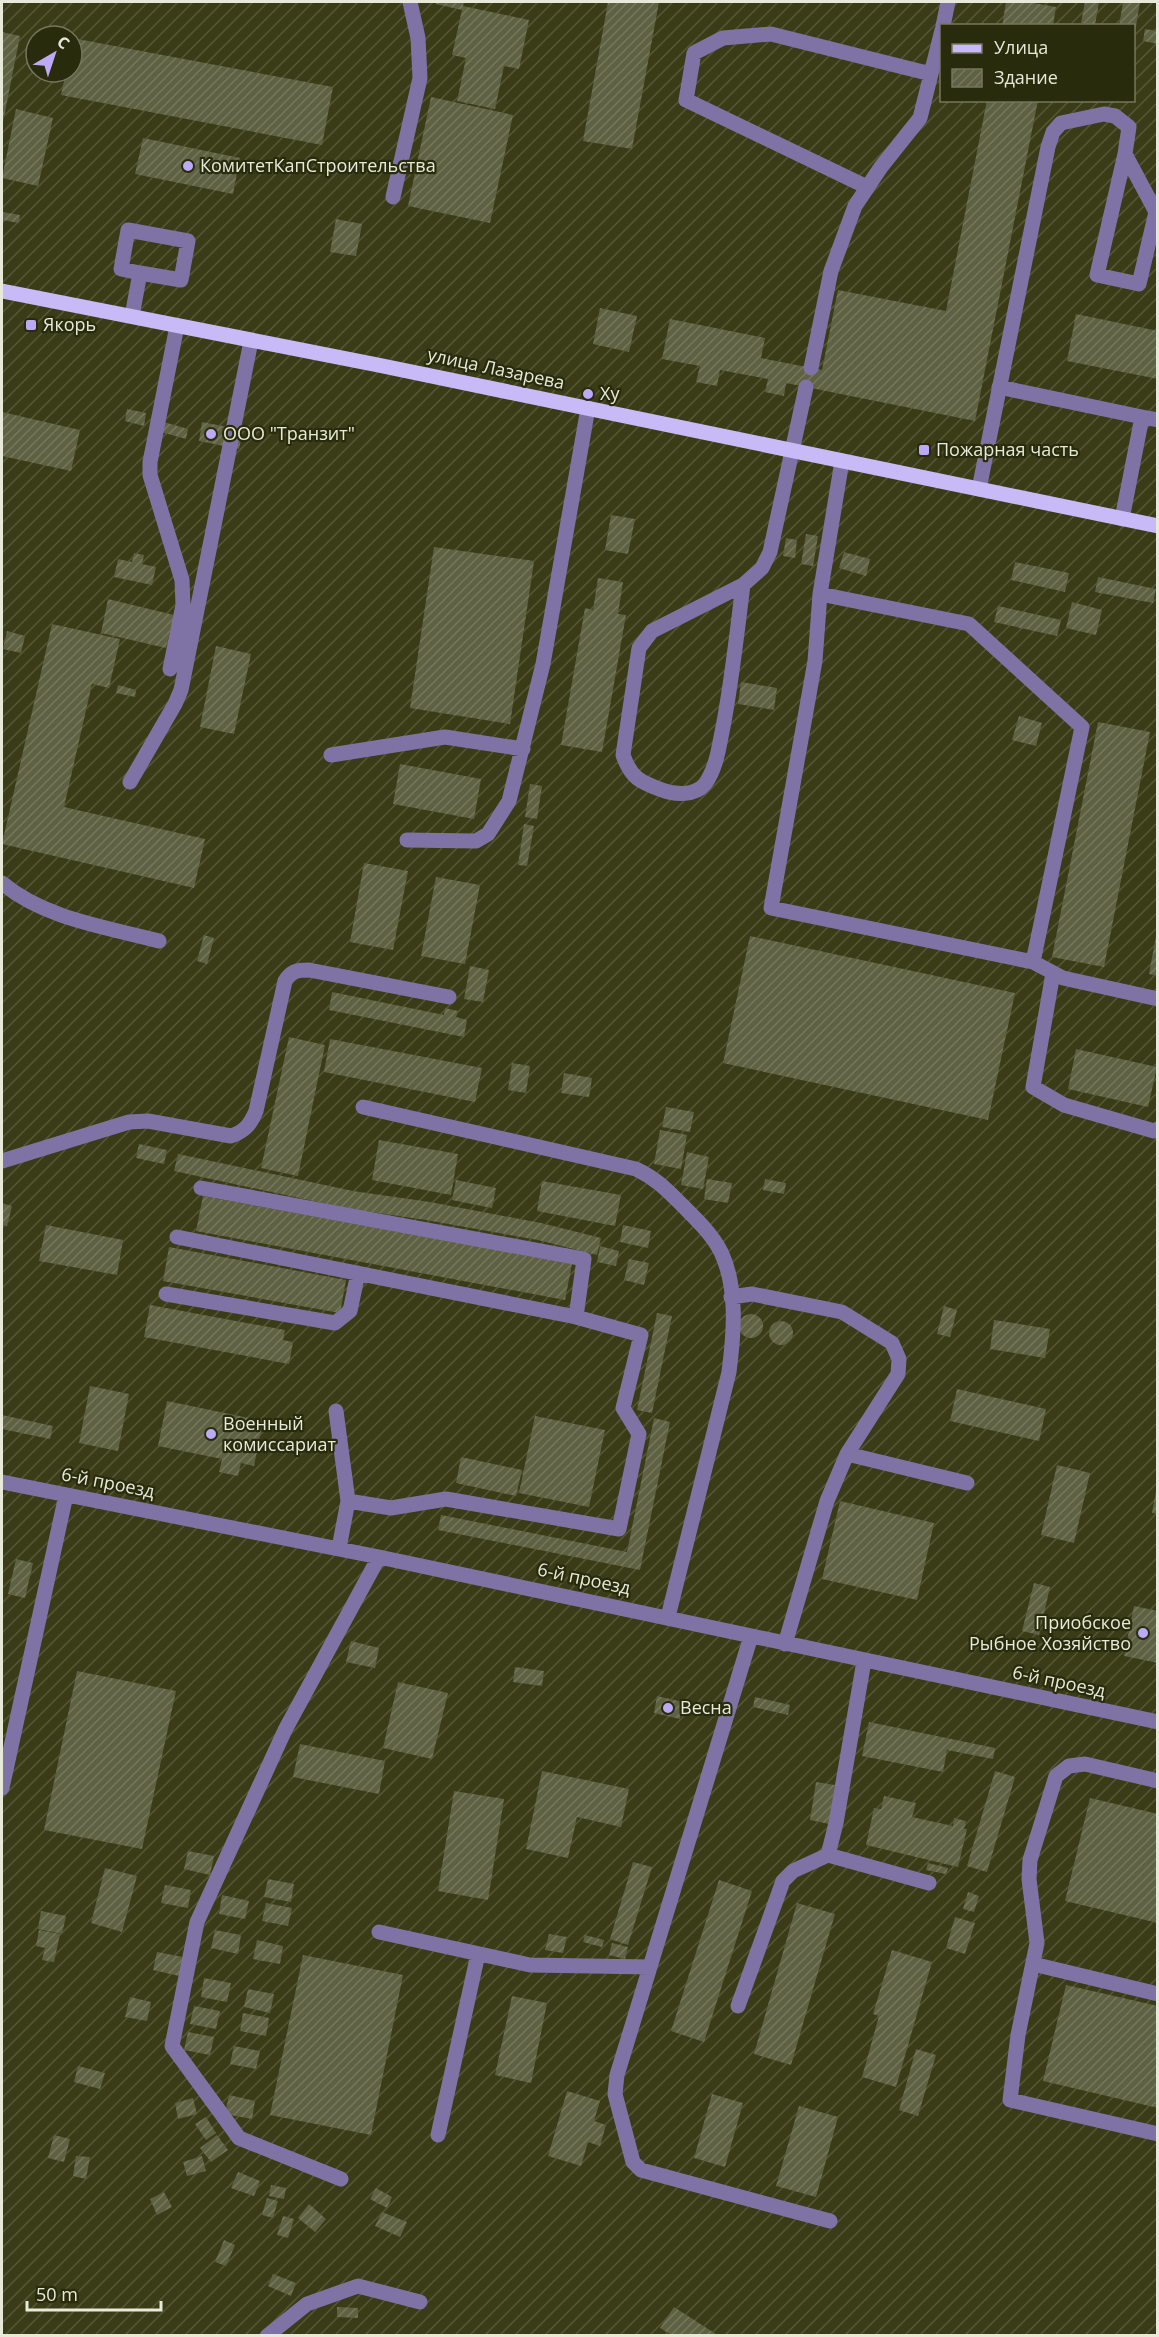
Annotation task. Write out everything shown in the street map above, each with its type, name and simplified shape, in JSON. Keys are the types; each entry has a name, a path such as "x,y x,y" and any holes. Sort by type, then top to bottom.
{"main road":[{"name":"улица Лазарева","path":"2,291 588,408 1158,526"}],"street":[{"path":"393,197 420,78 418,38 410,2"},
{"path":"943,24 948,2"},
{"path":"867,187 686,100 694,53 723,38 771,34 931,74"},
{"path":"811,368 831,271 855,206 881,167 920,118 940,38"},
{"path":"978,489 1048,147 1053,132 1061,123 1104,114 1115,116 1129,126 1125,154 1097,275 1139,284 1156,212 1125,154"},
{"path":"128,230 188,241 181,280 140,273 121,269 128,230"},
{"path":"132,316 140,273"},
{"path":"170,669 183,605 182,580 150,475 150,468 152,447 177,326"},
{"path":"130,782 181,690 251,341"},
{"path":"743,585 731,685 715,764 704,786 688,794 664,791 639,780 629,771 623,755 639,648 652,631 743,585 762,568 770,552 794,451 806,387"},
{"path":"999,387 1158,420"},
{"path":"407,840 476,841 488,834 509,801 543,664 588,408"},
{"path":"1122,519 1142,417"},
{"path":"842,461 820,594 815,661 771,908 1033,962 1063,978 1158,999"},
{"path":"820,594 969,624 1082,727 1033,962"},
{"path":"331,755 445,737 523,749"},
{"path":"2,883 17,896 46,911 159,941"},
{"path":"2,1161 129,1122 148,1121 231,1136 243,1131 251,1124 256,1111 285,981 297,970 309,970 449,997"},
{"path":"1053,973 1034,1087 1064,1104 1154,1131 1158,1129"},
{"path":"363,1107 636,1169 655,1178 705,1228 720,1251 728,1272 731,1297 733,1338 729,1372 668,1617"},
{"path":"201,1188 584,1259 576,1317"},
{"path":"177,1237 576,1317 641,1335 623,1408 639,1434 619,1529 446,1498 391,1508 348,1501"},
{"path":"166,1294 335,1323 350,1311 358,1273"},
{"path":"731,1297 752,1294 842,1312 892,1343 900,1359 898,1374 847,1454 827,1501 785,1644"},
{"path":"336,1411 348,1501 339,1548"},
{"path":"847,1454 967,1483"},
{"name":"6-й проезд","path":"2,1482 339,1548 1158,1722"},
{"path":"2,1788 66,1495"},
{"path":"341,2179 239,2138 171,2046 197,1922 285,1730 379,1557"},
{"path":"751,1636 617,2075 615,2094 633,2162 641,2170 830,2222"},
{"path":"828,1855 836,1823 864,1661"},
{"path":"1158,1780 1085,1764 1069,1766 1056,1776 1030,1860 1029,1879 1037,1943 1018,2035 1010,2100 1158,2134"},
{"path":"738,2006 783,1881 793,1871 828,1855 929,1883"},
{"path":"379,1932 530,1965 650,1967"},
{"path":"438,2135 478,1953"},
{"path":"1033,1964 1158,1994"},
{"path":"267,2336 307,2304 358,2286 420,2302"}],"shaded area":[{"path":"2,2 1157,2 1157,2335 2,2336"}],"building":[{"path":"436,2 464,2 463,6 529,20 519,69 504,66 495,109 457,101 466,58 452,55 462,10 436,4"},
{"path":"608,2 659,2 632,149 583,141"},
{"path":"1006,2 1028,2 1056,7 1053,24 1002,24"},
{"path":"1085,2 1099,2 1095,24 1081,23"},
{"path":"1123,2 1140,2 1135,32 1135,24 1119,24"},
{"path":"1145,29 1158,31 1158,44 1143,41"},
{"path":"2,32 20,36 3,122 2,122"},
{"path":"84,40 333,87 322,145 61,95 63,84 84,84"},
{"path":"431,97 513,115 490,223 408,206"},
{"path":"987,102 1038,102 975,421 786,383 784,396 765,392 768,379 720,370 717,386 696,382 700,366 662,359 670,319 765,338 761,358 822,370 838,290 946,311"},
{"path":"16,109 53,118 38,186 2,178"},
{"name":"КомитетКапСтроительства","path":"143,138 240,158 233,194 135,174"},
{"path":"2,212 20,215 19,223 2,220"},
{"path":"336,219 362,224 356,256 330,252"},
{"path":"600,308 637,316 629,352 593,344"},
{"path":"1076,314 1158,331 1158,379 1067,361"},
{"path":"127,409 146,413 144,426 125,421"},
{"path":"2,412 80,430 71,471 2,456"},
{"path":"164,422 188,429 186,439 161,432"},
{"path":"202,422 243,430 239,449 199,441"},
{"path":"611,515 635,519 628,554 605,550"},
{"path":"806,534 818,536 813,566 801,564"},
{"path":"786,538 797,540 795,558 783,556"},
{"path":"434,547 534,561 510,724 410,708"},
{"path":"844,552 870,559 866,576 839,568"},
{"path":"134,553 144,555 142,564 156,567 152,585 114,577 118,559 132,562"},
{"path":"1015,562 1069,573 1065,592 1011,580"},
{"path":"1098,577 1156,589 1153,603 1095,592"},
{"path":"598,578 623,582 618,614 626,615 602,752 561,745 585,608 593,610"},
{"path":"108,599 174,615 166,648 101,633"},
{"path":"1072,602 1102,610 1096,635 1066,628"},
{"path":"998,606 1061,620 1057,636 994,622"},
{"path":"52,624 120,639 109,688 92,684 64,807 205,839 194,888 2,844"},
{"path":"7,631 25,636 21,653 3,649"},
{"path":"216,646 251,654 234,734 200,727"},
{"path":"741,682 777,688 774,710 738,704"},
{"path":"118,685 136,690 135,697 116,693"},
{"path":"1019,716 1042,723 1036,746 1012,740"},
{"path":"1098,722 1150,732 1104,967 1052,957"},
{"path":"400,764 481,779 474,819 393,804"},
{"path":"530,784 542,786 537,819 525,817"},
{"path":"524,824 534,826 527,866 518,865"},
{"path":"364,863 408,871 393,950 350,942"},
{"path":"436,877 480,885 465,964 421,956"},
{"path":"204,935 214,938 207,964 197,961"},
{"path":"750,936 1015,993 988,1120 723,1063"},
{"path":"1156,936 1158,936 1158,976 1149,974"},
{"path":"470,966 489,970 483,1002 464,999"},
{"path":"332,992 444,1015 445,1008 458,1011 456,1017 467,1020 464,1037 329,1010"},
{"path":"289,1037 325,1045 298,1176 261,1168"},
{"path":"330,1039 482,1068 475,1102 324,1072"},
{"path":"1076,1049 1157,1067 1148,1107 1068,1089"},
{"path":"512,1063 530,1066 526,1093 508,1090"},
{"path":"564,1073 592,1078 589,1097 561,1093"},
{"path":"666,1107 694,1112 690,1132 662,1127"},
{"path":"660,1130 687,1135 681,1169 654,1164"},
{"path":"379,1140 458,1154 451,1195 372,1180"},
{"path":"139,1144 167,1150 164,1164 136,1158"},
{"path":"687,1152 709,1157 703,1189 681,1185"},
{"path":"178,1154 353,1191 430,1202 541,1223 601,1238 597,1255 538,1240 350,1209 174,1171"},
{"path":"707,1179 732,1183 728,1203 704,1199"},
{"path":"765,1179 786,1183 784,1194 763,1190"},
{"path":"456,1180 496,1188 492,1208 452,1200"},
{"path":"542,1181 621,1195 615,1226 537,1211"},
{"path":"203,1196 572,1264 565,1300 196,1231"},
{"path":"2,1203 12,1206 7,1226 2,1225"},
{"path":"46,1225 123,1240 117,1275 39,1261"},
{"path":"623,1225 651,1231 648,1248 620,1242"},
{"path":"600,1246 619,1251 616,1266 597,1262"},
{"path":"169,1247 346,1280 340,1313 163,1281"},
{"path":"629,1259 649,1263 644,1285 624,1280"},
{"path":"150,1305 285,1330 283,1340 293,1342 289,1364 144,1337"},
{"path":"944,1306 957,1310 950,1337 937,1334"},
{"path":"657,1313 672,1316 652,1413 637,1410"},
{"path":"751,1314 756,1315 762,1321 762,1331 756,1337 751,1338 746,1337 740,1331 739,1326 740,1321 746,1315"},
{"path":"994,1320 1050,1329 1045,1358 990,1349"},
{"path":"781,1321 786,1322 792,1328 792,1338 786,1344 781,1345 776,1344 770,1338 769,1333 770,1328 776,1322"},
{"path":"90,1386 129,1394 118,1451 79,1443"},
{"path":"957,1389 1046,1409 1039,1441 950,1421"},
{"name":"Военный комиссариат","path":"167,1401 263,1421 254,1466 241,1463 238,1476 219,1472 222,1459 158,1446"},
{"path":"2,1415 53,1426 50,1439 2,1429"},
{"path":"535,1416 605,1430 589,1507 519,1493"},
{"path":"654,1418 670,1422 640,1570 438,1530 441,1515 627,1552"},
{"path":"461,1457 522,1470 516,1496 456,1483"},
{"path":"1057,1465 1090,1473 1074,1543 1041,1535"},
{"path":"1156,1491 1158,1491 1158,1514 1152,1513"},
{"path":"840,1501 934,1523 917,1600 822,1579"},
{"path":"16,1559 33,1563 25,1598 8,1594"},
{"path":"1034,1583 1050,1587 1039,1635 1022,1631"},
{"name":"Приобское Рыбное Хозяйство","path":"1134,1606 1158,1611 1158,1663 1124,1656"},
{"path":"351,1641 379,1648 375,1668 346,1662"},
{"path":"515,1667 544,1671 542,1686 513,1682"},
{"path":"77,1671 176,1691 142,1849 44,1830"},
{"path":"398,1682 448,1693 432,1759 383,1748"},
{"name":"Весна","path":"657,1696 683,1702 680,1719 654,1713"},
{"path":"755,1697 790,1705 788,1715 753,1707"},
{"path":"869,1722 995,1748 993,1759 947,1750 943,1772 862,1756"},
{"path":"300,1744 385,1761 379,1794 293,1777"},
{"path":"542,1771 629,1789 621,1827 577,1817 568,1858 526,1849"},
{"path":"995,1771 1015,1777 987,1872 967,1866"},
{"path":"816,1782 835,1785 829,1824 810,1820"},
{"path":"454,1791 504,1799 488,1900 438,1891"},
{"path":"884,1796 916,1803 912,1817 953,1826 954,1818 966,1821 964,1829 967,1829 958,1867 866,1845 874,1808 881,1809"},
{"path":"1090,1798 1158,1814 1158,1923 1065,1901"},
{"path":"188,1851 214,1856 210,1875 184,1869"},
{"path":"633,1862 652,1867 628,1945 610,1939"},
{"path":"928,1863 948,1868 946,1874 926,1870"},
{"path":"105,1868 137,1876 122,1932 91,1923"},
{"path":"268,1879 294,1884 291,1902 264,1897"},
{"path":"719,1880 752,1891 704,2042 671,2031"},
{"path":"165,1885 191,1890 188,1908 161,1903"},
{"path":"968,1892 979,1896 974,1912 963,1909"},
{"path":"222,1895 249,1901 245,1919 219,1914"},
{"path":"266,1903 292,1908 288,1926 262,1921"},
{"path":"797,1903 835,1914 791,2065 754,2054"},
{"path":"41,1911 66,1916 62,1934 38,1929"},
{"path":"955,1917 975,1923 965,1954 946,1948"},
{"path":"39,1930 60,1934 54,1962 42,1960 45,1948 36,1946"},
{"path":"215,1930 241,1935 238,1954 211,1948"},
{"path":"549,1934 567,1937 563,1953 545,1950"},
{"path":"585,1935 604,1940 602,1947 583,1942"},
{"path":"257,1940 283,1946 280,1964 253,1959"},
{"path":"612,1943 628,1947 625,1959 609,1955"},
{"path":"892,1950 932,1962 896,2087 862,2077 879,2016 873,2014"},
{"path":"157,1952 183,1957 179,1976 153,1970"},
{"path":"303,1955 403,1975 371,2135 270,2115"},
{"path":"204,1978 231,1983 227,2002 201,1997"},
{"path":"1066,1985 1158,2006 1158,2108 1043,2081"},
{"path":"248,1989 274,1994 270,2013 244,2007"},
{"path":"512,1996 547,2003 531,2083 495,2075"},
{"path":"130,1997 151,2002 147,2021 125,2017"},
{"path":"194,2006 220,2011 216,2029 190,2024"},
{"path":"243,2013 269,2018 266,2036 240,2031"},
{"path":"188,2032 214,2037 210,2055 184,2050"},
{"path":"234,2046 260,2051 256,2069 230,2064"},
{"path":"916,2049 936,2055 918,2116 899,2110"},
{"path":"78,2066 105,2073 100,2089 74,2082"},
{"path":"567,2091 600,2101 594,2121 606,2125 600,2146 588,2142 581,2166 548,2156"},
{"path":"712,2094 743,2103 725,2167 694,2158"},
{"path":"229,2095 255,2101 252,2119 225,2114"},
{"path":"193,2098 197,2114 178,2119 175,2103"},
{"path":"799,2106 838,2117 816,2197 776,2186"},
{"path":"206,2117 216,2133 206,2140 195,2124"},
{"path":"54,2135 70,2139 64,2162 48,2158"},
{"path":"217,2135 228,2150 211,2162 200,2148"},
{"path":"76,2156 90,2157 86,2179 73,2176"},
{"path":"202,2156 206,2171 187,2176 183,2162"},
{"path":"238,2172 260,2181 254,2196 231,2188"},
{"path":"271,2185 286,2188 284,2199 269,2196"},
{"path":"376,2188 392,2197 387,2208 370,2199"},
{"path":"164,2192 172,2207 157,2215 150,2199"},
{"path":"267,2198 278,2201 273,2218 262,2215"},
{"path":"309,2204 326,2219 315,2232 298,2218"},
{"path":"382,2212 407,2222 400,2237 375,2226"},
{"path":"283,2216 294,2219 288,2238 277,2235"},
{"path":"224,2240 235,2245 226,2266 215,2262"},
{"path":"273,2274 296,2283 291,2296 268,2286"},
{"path":"337,2307 358,2308 358,2318 337,2317"},
{"path":"674,2307 719,2336 673,2336 660,2328"}],"place":[{"name":"КомитетКапСтроительства","path":"188,166"},
{"name":"Якорь","path":"31,325"},
{"name":"Xy","path":"588,394"},
{"name":"ООО \"Транзит\"","path":"211,434"},
{"name":"Пожарная часть","path":"924,450"},
{"name":"Военный комиссариат","path":"211,1434"},
{"name":"Приобское Рыбное Хозяйство","path":"1143,1633"},
{"name":"Весна","path":"668,1708"}]}
